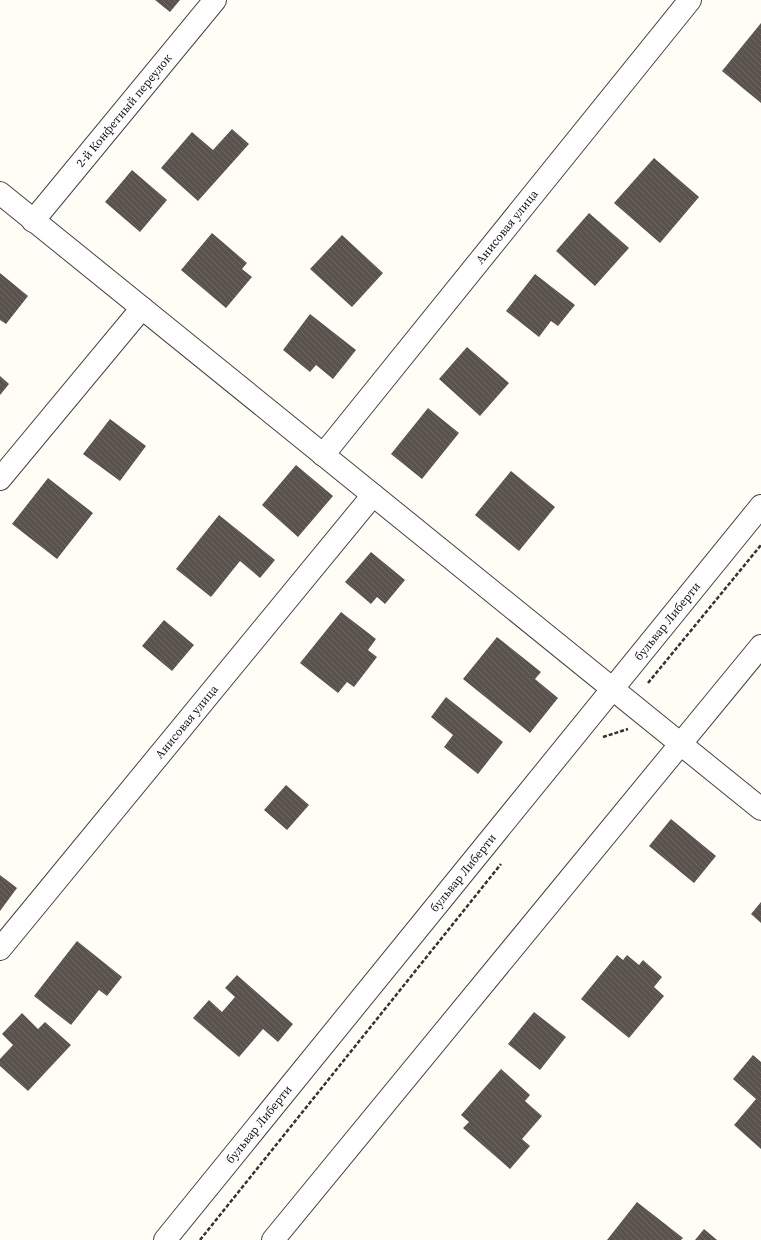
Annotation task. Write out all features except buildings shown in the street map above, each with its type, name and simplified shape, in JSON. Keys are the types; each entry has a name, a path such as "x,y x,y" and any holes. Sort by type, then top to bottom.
{"street":[{"name":"2-й Конфетный переулок","path":"34,220 215,0"},
{"name":"Анисовая улица","path":"323,455 690,0"},
{"path":"0,194 761,808"},
{"path":"0,479 142,308"},
{"name":"Анисовая улица","path":"0,949 372,495"},
{"name":"бульвар Либерти","path":"165,1240 761,506"},
{"path":"273,1240 761,646"}],"path":[{"path":"646,685 761,545"},
{"path":"598,742 603,736 654,722"},
{"path":"200,1240 504,860"}]}
